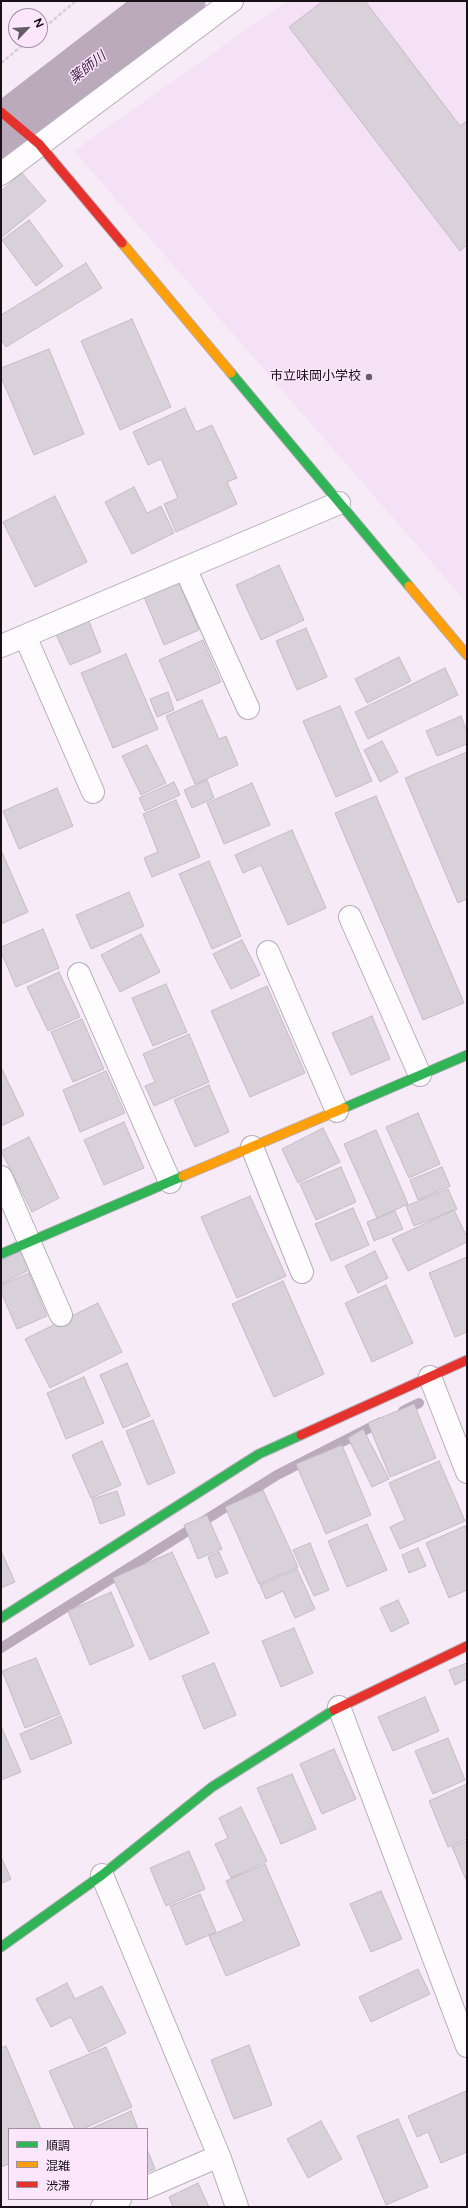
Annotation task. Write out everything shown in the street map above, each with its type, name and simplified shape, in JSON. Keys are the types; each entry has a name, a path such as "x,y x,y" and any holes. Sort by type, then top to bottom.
{"street":[{"path":"1,174 39,144 232,1"},
{"path":"1,112 39,144 467,655"},
{"path":"1,646 339,503"},
{"path":"186,568 248,708"},
{"path":"25,636 93,792"},
{"path":"350,917 420,1076"},
{"path":"268,952 337,1111"},
{"path":"79,974 170,1182"},
{"path":"1,1254 467,1055"},
{"path":"252,1147 302,1272"},
{"path":"1,1177 61,1315"},
{"path":"1,1618 260,1454 467,1360"},
{"path":"430,1376 467,1472"},
{"path":"1,1948 102,1875 212,1787 339,1707 467,1646"},
{"path":"339,1707 467,2046"},
{"path":"102,1875 219,2156 237,2207"},
{"path":"148,2187 219,2156"},
{"path":"102,2207 118,2200"}],"path":[{"path":"48,24 76,1"},
{"path":"1,63 19,48"}],"shaded area":[{"name":"市立味岡小学校","path":"287,1 467,1 467,603 74,151"}],"building":[{"path":"323,1 365,1 460,126 467,121 467,245 460,251 289,27"},
{"path":"22,173 46,201 1,238 1,191"},
{"path":"29,220 63,266 36,286 2,240"},
{"path":"86,263 102,288 6,347 1,339 1,315"},
{"path":"132,319 171,407 120,430 81,341"},
{"path":"49,349 84,434 34,455 1,377 1,368"},
{"path":"185,408 196,432 212,425 237,478 227,482 237,504 176,532 164,504 178,498 161,459 148,465 133,432"},
{"path":"134,487 147,513 161,506 174,533 132,554 105,502"},
{"path":"55,496 87,562 35,587 3,522"},
{"path":"279,565 304,620 261,640 236,585"},
{"path":"179,582 199,630 164,645 144,597"},
{"path":"87,616 101,652 70,665 54,630"},
{"path":"306,628 327,677 297,690 276,641"},
{"path":"203,640 221,682 177,701 159,660"},
{"path":"126,654 158,729 113,748 81,673"},
{"path":"399,657 411,681 367,703 355,679"},
{"path":"445,668 458,695 368,739 355,712"},
{"path":"168,692 174,710 157,717 150,699"},
{"path":"202,700 219,739 226,736 238,765 195,784 166,716"},
{"path":"340,706 372,781 336,797 303,721"},
{"path":"461,716 467,731 467,744 437,756 426,731"},
{"path":"382,741 398,772 380,782 364,750"},
{"path":"147,745 166,783 141,795 122,756"},
{"path":"467,752 467,899 458,903 405,778"},
{"path":"207,780 214,798 192,808 184,790"},
{"path":"174,782 180,795 145,811 139,798"},
{"path":"252,783 270,825 224,844 207,803"},
{"path":"57,788 73,826 19,849 3,811"},
{"path":"376,796 464,1003 423,1020 335,813"},
{"path":"176,800 200,857 152,877 144,858 158,852 143,814"},
{"path":"292,830 326,908 288,925 261,865 243,873 235,855"},
{"path":"1,850 28,912 1,924"},
{"path":"209,861 241,936 212,949 179,874"},
{"path":"129,892 144,926 91,949 76,915"},
{"path":"43,929 59,968 16,987 1,952 1,947"},
{"path":"141,934 160,972 120,992 101,955"},
{"path":"242,940 260,975 231,989 213,954"},
{"path":"59,972 80,1017 48,1031 27,987"},
{"path":"166,984 187,1032 153,1046 132,998"},
{"path":"267,986 305,1073 250,1097 211,1011"},
{"path":"372,1016 390,1059 351,1075 332,1033"},
{"path":"82,1019 104,1069 73,1082 51,1032"},
{"path":"189,1034 209,1082 154,1106 145,1086 155,1082 143,1054"},
{"path":"1,1067 24,1115 1,1126"},
{"path":"106,1071 125,1113 80,1132 63,1090"},
{"path":"209,1085 229,1132 195,1147 174,1100"},
{"path":"418,1113 440,1164 409,1178 386,1127"},
{"path":"124,1122 144,1168 104,1185 84,1140"},
{"path":"323,1128 340,1162 298,1183 282,1149"},
{"path":"376,1130 408,1204 377,1218 344,1144"},
{"path":"29,1137 59,1198 32,1212 1,1151"},
{"path":"341,1167 356,1202 316,1220 300,1184"},
{"path":"442,1167 450,1186 418,1200 410,1180"},
{"path":"448,1189 457,1209 414,1226 406,1206"},
{"path":"250,1196 286,1276 237,1298 201,1217"},
{"path":"353,1208 369,1245 331,1261 315,1224"},
{"path":"454,1210 467,1237 467,1242 408,1271 392,1239"},
{"path":"395,1211 403,1229 374,1241 367,1222"},
{"path":"22,1250 31,1269 1,1284 1,1261"},
{"path":"375,1251 388,1278 358,1293 345,1266"},
{"path":"467,1257 467,1332 455,1337 429,1273"},
{"path":"29,1273 47,1316 17,1329 1,1292 1,1285"},
{"path":"283,1281 324,1374 274,1397 232,1304"},
{"path":"386,1285 413,1343 372,1362 345,1303"},
{"path":"98,1303 122,1352 50,1388 25,1339"},
{"path":"127,1363 150,1416 123,1428 100,1375"},
{"path":"84,1377 104,1423 66,1439 47,1393"},
{"path":"414,1404 436,1458 390,1477 368,1423"},
{"path":"153,1420 175,1473 148,1485 126,1431"},
{"path":"363,1429 389,1479 372,1487 348,1438"},
{"path":"102,1441 121,1485 91,1498 72,1455"},
{"path":"342,1445 371,1515 326,1534 296,1464"},
{"path":"439,1461 465,1521 400,1549 390,1527 405,1520 389,1483"},
{"path":"263,1490 298,1567 259,1584 225,1507"},
{"path":"117,1491 125,1515 100,1524 92,1499"},
{"path":"207,1515 222,1549 198,1559 184,1525"},
{"path":"367,1524 387,1570 347,1587 328,1541"},
{"path":"465,1526 467,1531 467,1590 449,1598 426,1543"},
{"path":"310,1543 329,1590 314,1596 293,1550"},
{"path":"418,1548 426,1566 409,1573 402,1555"},
{"path":"172,1552 209,1633 150,1660 113,1578"},
{"path":"219,1552 228,1573 216,1578 208,1557"},
{"path":"2,1553 15,1582 1,1588 1,1554"},
{"path":"297,1569 315,1609 295,1618 283,1591 266,1599 260,1585"},
{"path":"111,1592 134,1646 90,1665 68,1611"},
{"path":"398,1600 409,1623 391,1632 380,1608"},
{"path":"294,1628 313,1673 281,1687 262,1641"},
{"path":"36,1658 60,1714 25,1728 2,1671"},
{"path":"214,1663 236,1715 204,1729 182,1676"},
{"path":"467,1663 467,1679 455,1685 449,1670"},
{"path":"425,1697 439,1731 393,1751 378,1717"},
{"path":"61,1716 72,1743 31,1760 20,1734"},
{"path":"1,1726 21,1772 1,1780"},
{"path":"448,1738 465,1780 433,1794 415,1751"},
{"path":"334,1749 356,1799 322,1814 300,1764"},
{"path":"292,1774 316,1829 281,1844 257,1788"},
{"path":"467,1784 467,1839 448,1847 429,1801"},
{"path":"241,1807 267,1861 231,1878 215,1844 228,1838 219,1818"},
{"path":"467,1841 467,1882 452,1847"},
{"path":"189,1851 205,1889 166,1906 150,1868"},
{"path":"1,1857 11,1879 1,1884"},
{"path":"265,1864 300,1945 226,1976 209,1936 244,1921 226,1881"},
{"path":"381,1891 402,1939 371,1952 350,1904"},
{"path":"200,1894 216,1932 186,1945 170,1906"},
{"path":"418,1969 430,1994 371,2022 359,1997"},
{"path":"67,1983 75,1999 102,1986 126,2033 89,2052 71,2017 51,2027 36,1999"},
{"path":"249,2045 272,2105 234,2119 211,2060"},
{"path":"6,2046 41,2128 8,2128 8,2164 1,2167 1,2048"},
{"path":"106,2047 132,2107 85,2128 75,2128 49,2071"},
{"path":"466,2091 467,2152 441,2163 428,2132 417,2137 408,2116"},
{"path":"131,2111 138,2128 92,2128"},
{"path":"398,2119 428,2187 386,2205 357,2136"},
{"path":"321,2121 342,2159 308,2178 287,2139"},
{"path":"148,2152 155,2169 148,2172"},
{"path":"198,2183 209,2207 173,2207 169,2197"}],"waterway":[{"name":"薬師川","path":"1,136 176,1"},
{"path":"403,1411 419,1403"},
{"path":"1,1648 277,1475 381,1422"}],"traffic: fast":[{"path":"231,373 409,586"},
{"path":"344,1108 467,1055"},
{"path":"1,1254 183,1176"},
{"path":"1,1618 259,1454 301,1435"},
{"path":"1,1947 102,1875 212,1787 334,1710"}],"traffic: slow":[{"path":"122,243 231,373"},
{"path":"409,586 467,655"},
{"path":"183,1176 344,1108"}],"traffic: jam":[{"path":"1,112 39,144 122,243"},
{"path":"301,1435 467,1360"},
{"path":"334,1710 467,1646"}],"place":[{"name":"市立味岡小学校","path":"369,377"}]}
